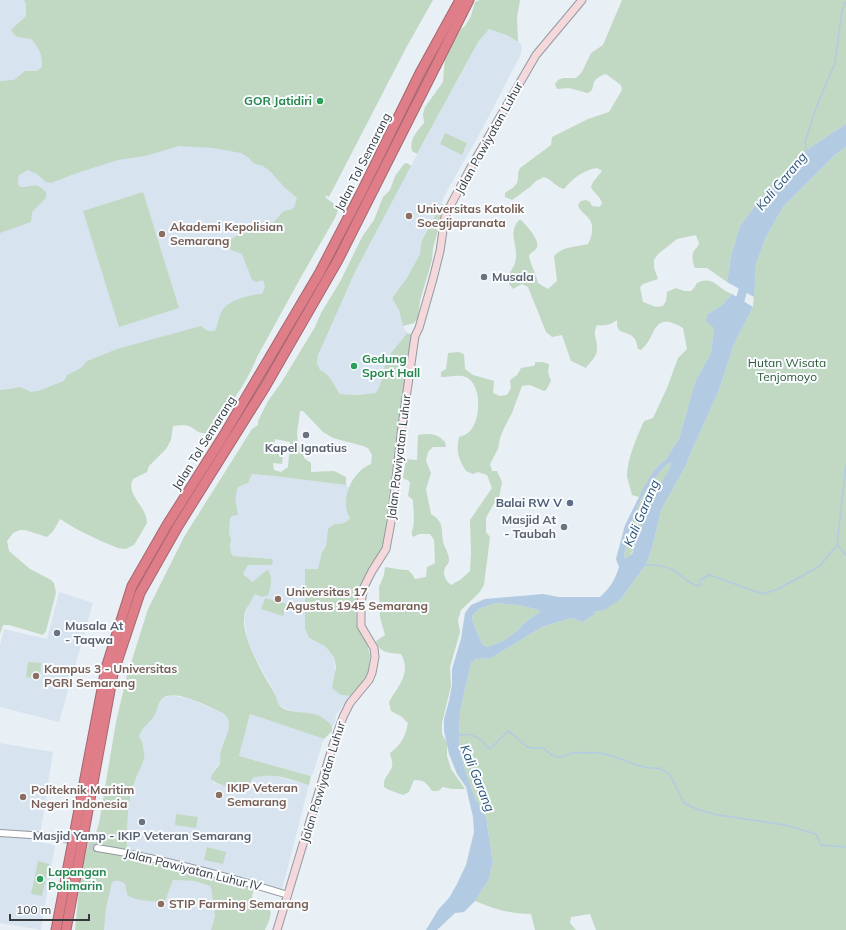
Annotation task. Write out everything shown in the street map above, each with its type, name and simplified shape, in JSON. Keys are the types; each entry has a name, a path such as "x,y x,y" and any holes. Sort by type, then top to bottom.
{"highway":[{"name":"Jalan Tol Semarang","path":"56,930 106,668 132,586 166,525 224,435 320,272 420,73 460,0"},
{"name":"Jalan Tol Semarang","path":"67,930 113,674 140,593 178,526 266,387 338,260 469,0"}],"main road":[{"name":"Jalan Pawiyatan Luhur","path":"277,930 333,745 343,717 350,703 362,689 372,673 375,657 374,648 361,626 361,602 364,587 386,549 391,522 402,426 415,336 419,328 433,279 440,250 445,217 471,167 536,55 582,0"}],"street":[{"path":"0,833 46,836"},
{"name":"Jalan Pawiyatan Luhur IV","path":"97,848 118,851 241,880 288,895"}],"shaded area":[{"name":"Akademi Kepolisian Semarang","path":"0,0 253,0 249,153 337,211 311,257 0,500"},
{"name":"Universitas Katolik Soegijapranata","path":"488,29 509,36 522,45 521,54 477,139 453,180 421,241 420,254 407,278 392,298 397,304 403,326 407,333 386,362 382,385 376,393 357,395 340,394 335,388 330,377 325,372 320,370 317,363 319,350 355,272 406,175 478,42"},
{"name":"Universitas 17 Agustus 1945 Semarang","path":"252,474 346,485 349,488 347,512 350,518 347,523 334,524 326,546 322,552 318,569 305,569 305,628 309,638 325,646 334,657 335,675 354,696 347,705 342,706 336,715 335,723 332,726 314,714 293,712 280,706 276,702 276,695 252,651 247,637 244,616 264,571 258,580 252,583 243,574 248,565 271,565 272,559 233,556 231,553 229,534 230,519 237,509 235,505 235,496 238,487 248,483"},
{"name":"Kampus 3 - Universitas PGRI Semarang","path":"59,592 93,603 59,722 0,707 0,646 4,629 47,639"},
{"name":"IKIP Veteran Semarang","path":"170,695 190,699 223,713 229,721 229,731 220,752 220,762 211,775 214,783 234,789 247,788 253,778 262,775 272,775 309,785 281,894 127,855 127,818 129,804 135,781 145,757 142,747 143,744 139,736 140,731 163,699"},
{"path":"250,714 324,739 312,776 239,756"},
{"name":"Politeknik Maritim Negeri Indonesia","path":"0,743 53,752 39,842 55,845 41,930 0,923"},
{"name":"STIP Farming Semarang","path":"119,880 125,884 127,894 166,899 173,880 195,881 210,886 215,916 211,930 104,930 106,909 112,882"}],"green space":[{"path":"24,0 433,0 406,48 329,197 325,195 326,198 337,206 338,210 335,218 257,357 248,377 211,432 202,433 183,425 173,426 171,440 166,449 149,466 147,472 133,479 131,485 132,490 144,511 147,523 134,545 125,549 118,548 78,530 60,519 54,530 47,537 25,530 20,530 13,533 7,541 9,551 30,569 54,583 56,593 46,631 43,635 9,625 3,625 0,634 0,390 20,387 31,392 38,391 64,381 67,375 81,368 87,361 117,349 201,326 208,331 215,331 223,309 239,299 262,294 265,287 263,280 256,282 252,280 242,254 226,248 226,245 230,240 241,234 264,228 272,224 283,212 291,210 295,206 297,198 284,187 271,172 263,166 253,163 249,158 241,153 213,148 179,146 145,156 118,160 51,183 46,182 37,174 28,170 19,175 18,181 20,187 39,186 46,192 46,198 32,212 31,222 0,233 0,81 14,80 25,71 37,71 42,67 41,55 34,42 31,39 17,37 11,30 26,16 26,4"},
{"path":"480,0 520,0 517,17 518,42 509,36 489,29 478,42 417,154 412,151 411,147 413,139 416,132 424,123 423,114 425,107 443,82 445,57 461,29 465,26 471,16 475,2"},
{"path":"622,0 846,0 846,124 814,145 798,158 780,180 760,199 740,226 731,256 727,282 707,268 695,268 693,255 699,243 696,235 677,239 658,254 654,260 654,268 658,279 643,284 640,287 643,302 656,307 663,306 666,301 667,292 676,288 684,291 691,291 697,283 703,281 712,282 732,294 722,305 708,314 714,328 711,353 695,382 679,439 666,459 654,470 639,497 632,495 627,476 627,469 633,448 644,421 653,418 667,388 678,358 687,349 683,328 673,323 660,323 641,350 638,349 636,341 633,337 620,331 617,326 617,320 607,325 597,325 595,334 597,351 586,368 571,361 562,335 552,337 546,332 528,287 522,284 513,289 509,284 507,277 516,260 513,234 519,220 526,225 536,241 537,247 529,258 538,283 548,289 557,281 554,256 561,250 588,244 592,232 592,226 590,220 578,205 581,201 586,200 590,202 592,206 599,207 602,204 591,187 602,171 597,168 587,171 578,176 564,189 544,177 536,181 512,200 505,197 505,193 517,183 520,168 551,145 552,137 588,119 609,112 622,90 621,85 606,74 596,79 592,90 587,93 569,88 557,89 555,84 562,78 576,78 582,72 591,53 603,45"},
{"path":"445,133 467,143 462,155 440,144"},
{"name":"Hutan Wisata Tenjomoyo","path":"846,147 846,930 596,930 590,914 571,917 570,923 576,930 535,930 531,914 502,910 475,901 488,881 493,863 486,817 475,798 463,764 459,744 460,711 471,663 476,659 491,658 542,627 571,618 582,622 594,615 595,611 601,611 621,599 647,563 661,510 685,467 719,390 734,344 753,307 756,264 766,237 783,207 835,155"},
{"path":"407,163 411,166 355,272 318,355 317,363 320,370 327,374 340,394 357,395 376,393 389,357 407,333 414,335 398,467 382,550 359,595 356,612 357,624 367,643 370,656 369,670 363,687 354,696 341,695 332,688 336,667 334,657 325,646 309,638 305,628 305,569 318,569 322,552 326,546 328,529 334,524 343,523 350,518 346,503 349,487 358,473 371,464 372,455 368,448 333,438 323,432 303,411 300,411 297,433 298,445 302,449 304,458 311,463 311,472 334,471 346,477 346,485 252,474 248,483 238,487 236,504 238,515 232,516 230,519 229,534 231,539 231,553 233,556 272,559 273,562 271,565 248,565 243,574 252,582 268,570 271,579 268,595 262,597 255,594 246,609 244,615 244,626 250,647 276,696 277,702 280,706 290,711 317,715 332,726 332,731 324,739 250,714 239,756 311,776 309,785 275,776 261,776 253,778 249,785 243,789 228,787 213,781 211,777 220,763 220,752 228,731 229,722 223,713 183,697 175,695 162,699 154,716 139,736 143,744 144,757 130,799 127,855 253,886 252,896 254,902 259,906 270,909 270,915 265,930 211,930 215,916 210,886 195,881 173,880 165,901 139,900 127,894 125,884 120,881 112,882 106,909 104,930 75,930 80,880 89,839 96,833 99,823 116,722 126,679 148,609 184,537 252,429 258,425 258,421 268,401 281,383 315,327 321,313 341,280 362,237 374,220 383,197 390,190 395,176 404,164","holes":["275,439 290,442 288,467 281,472 274,470 273,463 282,464 284,446 276,445 274,458"]},
{"path":"143,192 179,308 119,327 83,211"},
{"path":"441,204 443,204 444,208 433,248 432,260 420,301 418,318 414,323 403,326 399,310 392,298 407,278 420,254 421,242"},
{"path":"458,352 464,354 465,369 473,375 494,381 493,393 500,396 507,395 511,388 510,380 517,375 521,368 533,366 535,365 535,362 549,364 548,372 551,381 544,391 530,385 522,386 512,413 500,438 498,449 490,464 492,471 497,471 502,482 499,498 493,505 486,518 486,532 490,537 484,585 479,593 461,610 458,620 460,632 450,667 451,686 442,723 442,734 447,743 447,756 451,769 465,789 443,787 438,791 432,791 425,782 414,780 409,792 403,795 389,790 384,787 384,784 385,779 392,767 390,753 402,740 408,723 402,717 391,711 389,702 400,685 405,667 404,661 401,654 389,653 382,650 377,645 376,641 385,635 380,617 379,587 384,575 385,567 408,570 415,579 426,577 427,567 435,563 434,540 430,534 419,534 413,537 412,536 414,521 413,500 408,496 410,483 403,477 406,459 417,460 418,435 433,434 445,442 446,447 433,447 428,452 426,461 431,473 426,489 431,514 436,517 441,524 444,545 449,560 449,563 444,570 444,575 451,585 460,580 470,571 470,520 492,488 487,475 478,472 473,474 466,471 458,455 459,437 468,433 476,421 478,413 478,396 472,381 466,377 441,377 441,372 446,369 448,353"},
{"path":"671,463 670,468 643,522 631,554 625,560 624,555 632,520 642,497 666,465"},
{"path":"265,598 287,604 283,616 261,609"},
{"path":"495,603 518,605 539,610 540,612 524,623 519,629 503,641 487,647 482,644 472,616 479,609"},
{"path":"28,662 41,663 40,679 26,677"},
{"path":"176,814 198,817 196,828 175,825"},
{"path":"207,847 226,852 223,864 204,860"},
{"name":"Lapangan Polimarin","path":"38,861 49,864 42,896 31,894"}],"water":[{"path":"846,124 846,147 835,155 783,207 766,237 756,264 754,297 727,282 731,256 740,226 760,199 780,180 798,158 814,145"},
{"path":"732,294 753,307 734,344 719,390 685,467 661,510 647,563 621,599 606,609 595,611 594,615 582,622 571,618 542,627 491,658 476,659 471,663 460,711 459,744 463,764 475,798 486,817 493,863 488,881 475,901 464,912 455,913 437,930 426,930 438,910 449,898 457,884 466,865 474,832 473,817 466,787 457,774 449,754 444,731 444,719 452,685 452,669 461,639 465,613 471,605 485,599 543,594 559,597 600,597 607,590 612,584 619,567 616,559 625,525 654,470 666,459 679,439 695,382 711,353 714,328 706,321 708,314 722,305","holes":["671,463 670,468 645,517 632,554 625,559 624,555 632,520 642,497 666,465","495,603 518,605 539,610 540,612 524,623 519,629 503,641 487,647 482,644 472,616 479,609"]}],"waterway":[{"path":"807,153 805,142 816,108 835,63 842,10 846,2"},
{"name":"Kali Garang","path":"737,311 746,279"},
{"path":"644,565 670,568 697,586 700,585 700,580 709,575 763,594 778,589 820,566 837,545 846,465"},
{"path":"838,546 846,555"},
{"path":"459,735 476,737 490,749 508,731 526,746 530,748 543,748 555,757 561,757 571,753 598,753 614,756 644,767 660,768 670,775 684,803 699,810 718,815 785,825 816,834 821,845 846,847"}],"tunnel":[{"path":"46,836 97,848"}],"place":[{"name":"GOR Jatidiri","path":"320,101"},
{"name":"Universitas Katolik Soegijapranata","path":"409,216"},
{"name":"Akademi Kepolisian Semarang","path":"162,234"},
{"name":"Musala","path":"484,277"},
{"name":"Gedung Sport Hall","path":"354,366"},
{"name":"Kapel Ignatius","path":"306,435"},
{"name":"Balai RW V","path":"570,503"},
{"name":"Masjid At - Taubah","path":"564,527"},
{"name":"Universitas 17 Agustus 1945 Semarang","path":"278,599"},
{"name":"Musala At - Taqwa","path":"57,633"},
{"name":"Kampus 3 - Universitas PGRI Semarang","path":"36,676"},
{"name":"IKIP Veteran Semarang","path":"219,795"},
{"name":"Politeknik Maritim Negeri Indonesia","path":"23,797"},
{"name":"Masjid Yamp - IKIP Veteran Semarang","path":"142,822"},
{"name":"Lapangan Polimarin","path":"40,879"},
{"name":"STIP Farming Semarang","path":"161,904"}]}
